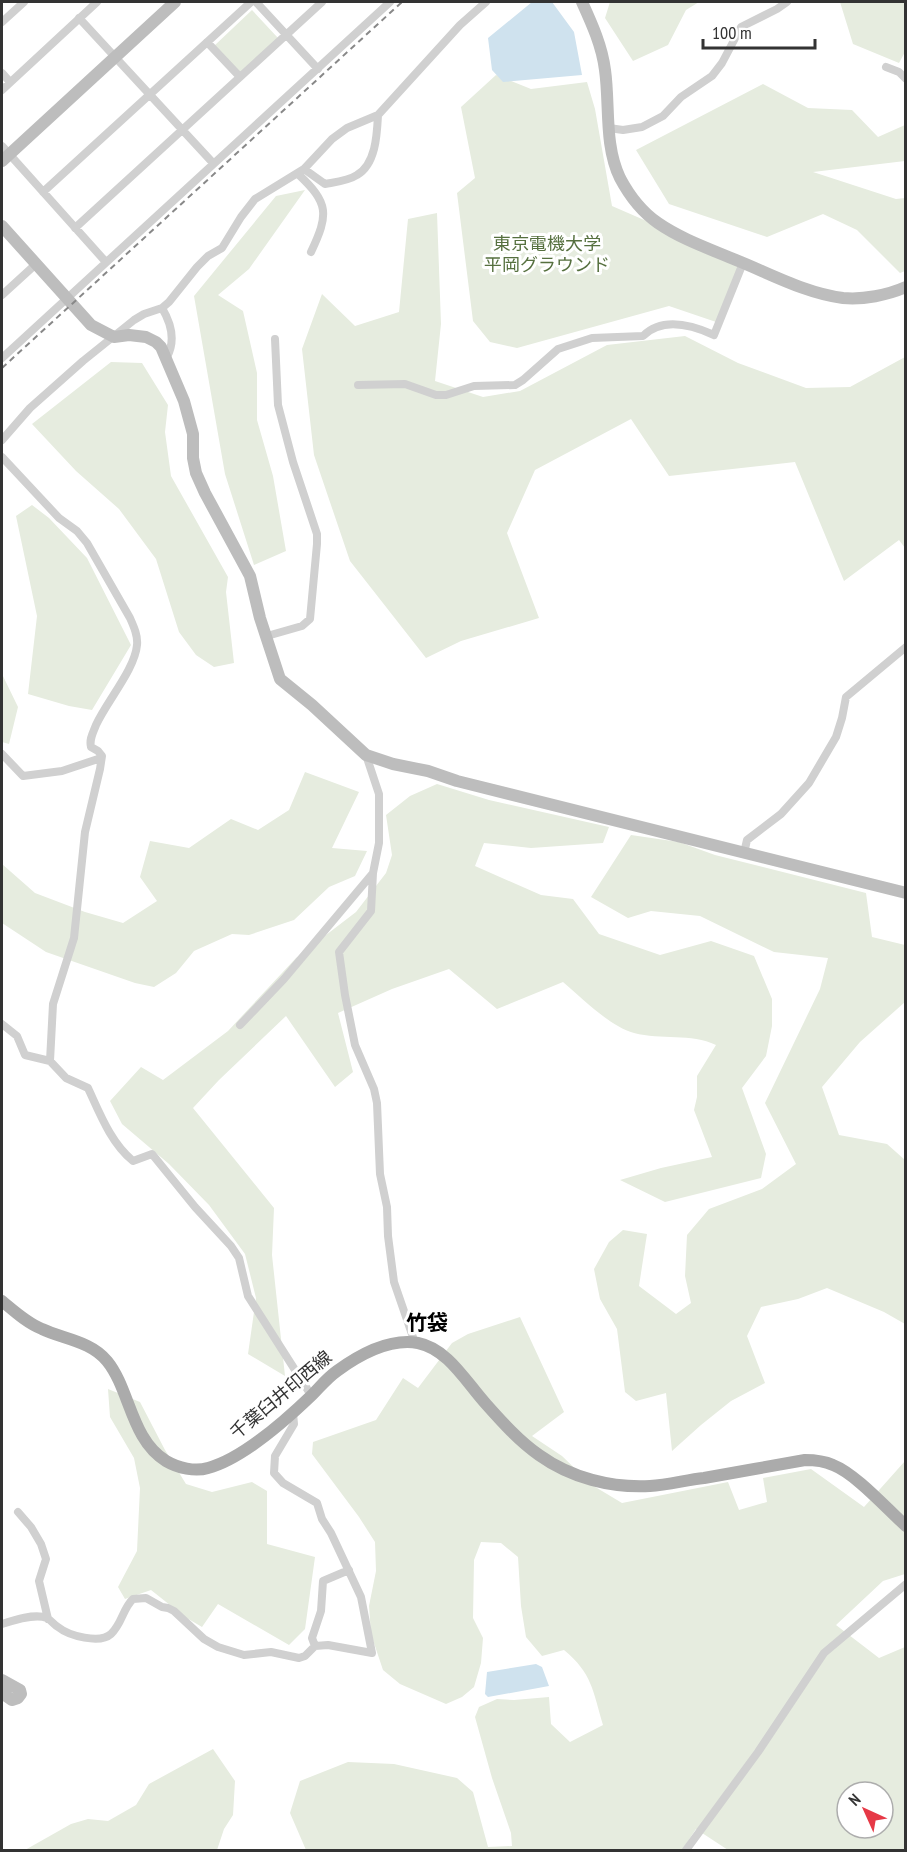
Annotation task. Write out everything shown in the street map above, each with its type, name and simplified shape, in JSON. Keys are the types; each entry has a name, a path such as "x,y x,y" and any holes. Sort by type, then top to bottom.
{"main road":[{"name":"千葉臼井印西線","path":"2,1301 42,1329 77,1342 101,1355 114,1372 133,1416 149,1445 167,1462 192,1469 206,1469 235,1457 293,1413 336,1371 370,1352 397,1342 415,1343"},
{"path":"415,1343 426,1345 437,1351 508,1428 538,1455 579,1475 610,1484 651,1486 805,1460 818,1460 848,1472 906,1526"}],"street":[{"path":"2,22 24,2"},
{"path":"2,90 97,2"},
{"path":"105,261 43,192 4,154 175,2"},
{"path":"43,192 254,2 318,69"},
{"path":"75,228 322,2"},
{"path":"2,358 105,261 390,2"},
{"path":"2,440 30,408 134,320 162,308 169,302 208,256 222,248 255,199 301,172 332,139 346,128 378,114 460,25 486,2"},
{"path":"582,2 596,34 605,70 609,128 619,177 629,194 645,213 670,231 812,292 845,298 874,296 906,287"},
{"path":"609,128 623,130 642,127 663,116 681,97 712,76 722,63 741,27 787,2"},
{"path":"79,18 213,163"},
{"path":"207,42 240,77"},
{"path":"886,67 899,72 906,79"},
{"path":"2,73 10,82"},
{"path":"301,172 325,184 341,182 358,175 367,166 377,137 378,114"},
{"path":"301,172 317,192 323,207 321,230 311,252"},
{"path":"2,228 91,325 114,337 129,335 146,337 161,347 184,401 193,434 193,458 196,473 250,576 260,618 280,679 366,755 457,781 906,893"},
{"path":"358,385 405,384 436,395 446,395 474,387 514,385 523,380 558,349 592,338 643,336 649,330 672,325 702,330 714,335 743,263"},
{"path":"2,295 36,264"},
{"path":"162,308 172,336 171,348 167,357"},
{"path":"267,636 302,626 310,619 317,544 317,534 293,462 278,405 275,339"},
{"path":"2,457 59,518 77,531 87,543 136,631 137,644 133,663 102,712 90,741 91,747 98,751 101,758 85,832 74,938 53,1004 50,1061"},
{"path":"744,853 747,840 781,814 809,783 836,737 846,697 906,647"},
{"path":"2,754 23,776 62,771 101,758"},
{"path":"366,755 379,794 380,805 379,843 373,873 371,910 339,952 355,1045 374,1089 377,1103 381,1174 387,1207 393,1282 415,1343"},
{"path":"240,1025 284,979 373,873"},
{"path":"2,1024 17,1036 25,1056 50,1061 66,1078 88,1088 102,1120 123,1153 133,1161 152,1154 195,1207 231,1246 239,1258 248,1296 312,1395"},
{"path":"2,1624 39,1617 48,1619 67,1632 82,1637 99,1638 109,1636 133,1599 146,1598 174,1611 204,1639 218,1647 244,1655 271,1652 299,1659 315,1646 328,1645 372,1653 361,1597 332,1533 322,1519 317,1503 283,1483 274,1473 275,1456 294,1424 293,1413"},
{"path":"18,1512 42,1544 46,1559 39,1581 48,1619"},
{"path":"315,1646 312,1638 321,1611 323,1581 349,1570"},
{"path":"686,1851 758,1752 824,1653 906,1584"},
{"path":"2,1680 15,1686 21,1694 12,1700 2,1693"}],"green space":[{"path":"610,2 699,2 686,10 668,45 633,61 605,18"},
{"path":"840,2 905,2 905,52 899,63 853,44"},
{"path":"252,10 278,38 239,74 214,46"},
{"name":"東京電機大学 平岡グラウンド","path":"496,75 531,89 587,82 595,109 612,206 743,263 719,323 669,306 517,348 490,342 473,321 457,193 475,178 461,107"},
{"path":"763,84 808,108 852,110 878,137 905,125 905,161 813,172 896,199 905,198 905,271 900,273 857,230 823,214 767,237 669,204 636,150"},
{"path":"305,190 249,269 218,295 243,311 257,373 257,420 273,476 286,551 254,565 225,474 194,296 276,196"},
{"path":"437,213 441,324 435,381 483,397 520,391 607,345 685,336 738,363 806,388 850,387 905,357 905,548 899,540 844,581 795,462 669,476 631,419 535,470 507,533 539,618 461,641 426,658 350,561 314,455 302,349 322,294 355,326 399,312 408,219"},
{"path":"111,362 142,363 168,405 165,432 171,476 228,577 226,592 234,663 214,667 196,655 179,632 156,559 119,509 76,471 32,424"},
{"path":"32,505 49,518 87,558 131,645 92,710 28,694 37,616 16,516"},
{"path":"2,674 18,707 9,744 2,742"},
{"path":"305,772 359,792 332,848 367,851 355,876 329,887 294,920 249,935 232,934 194,951 176,973 154,987 135,983 46,952 2,923 2,864 35,893 85,912 123,923 157,901 140,877 150,841 189,848 231,819 258,830 289,810"},
{"path":"437,784 489,800 609,827 603,843 531,848 484,843 475,866 541,895 573,899 599,934 660,955 711,941 754,956 772,999 772,1026 766,1056 742,1088 766,1154 761,1178 665,1202 620,1180 712,1157 694,1110 697,1097 697,1076 716,1045 696,1039 634,1033 596,1011 563,982 497,1009 449,969 392,989 338,1013 353,1072 335,1087 286,1016 193,1108 274,1208 272,1255 285,1376 248,1354 256,1298 245,1254 209,1205 169,1164 122,1124 110,1101 141,1067 163,1080 228,1031 296,958 356,912 386,873 392,855 386,815 410,796"},
{"path":"631,835 679,842 715,855 866,893 872,937 905,945 905,1002 860,1042 822,1087 839,1135 887,1144 905,1160 905,1324 884,1312 827,1288 798,1299 761,1307 747,1336 765,1383 731,1401 672,1451 666,1393 636,1401 625,1392 617,1329 600,1299 594,1269 609,1242 623,1230 647,1234 639,1286 676,1314 691,1303 685,1276 687,1235 709,1209 762,1189 796,1164 765,1103 820,989 828,958 774,952 700,916 651,911 628,918 591,897"},
{"path":"520,1317 564,1412 532,1436 562,1456 592,1485 622,1503 728,1482 739,1510 767,1502 763,1478 811,1469 864,1507 905,1461 905,1574 883,1581 836,1625 879,1658 905,1647 905,1850 728,1850 696,1829 682,1850 306,1850 290,1813 300,1781 348,1762 394,1764 457,1778 473,1792 488,1847 512,1846 511,1833 492,1778 475,1717 479,1707 497,1699 549,1697 551,1724 570,1742 603,1725 590,1683 573,1658 564,1650 542,1656 526,1637 521,1606 518,1557 501,1543 481,1542 474,1560 473,1618 483,1638 481,1663 474,1687 462,1697 446,1704 400,1684 383,1670 371,1634 369,1606 376,1571 375,1542 312,1454 313,1442 376,1420 403,1378 418,1388 452,1343 468,1334"},
{"path":"108,1389 140,1402 186,1484 212,1492 252,1482 267,1491 267,1544 315,1557 305,1629 289,1645 218,1604 202,1627 185,1617 151,1590 125,1599 118,1587 137,1551 140,1488 134,1458 110,1417"},
{"path":"213,1749 235,1781 233,1815 224,1829 217,1850 25,1850 71,1824 88,1819 108,1821 136,1805 149,1784"}],"water":[{"path":"532,2 552,2 574,32 582,75 503,82 492,70 488,38"},
{"path":"536,1664 542,1667 549,1686 488,1697 485,1694 487,1672"}],"railway":[{"path":"2,368 402,2"}],"district":[{"name":"竹袋","path":"427,1323"}]}
